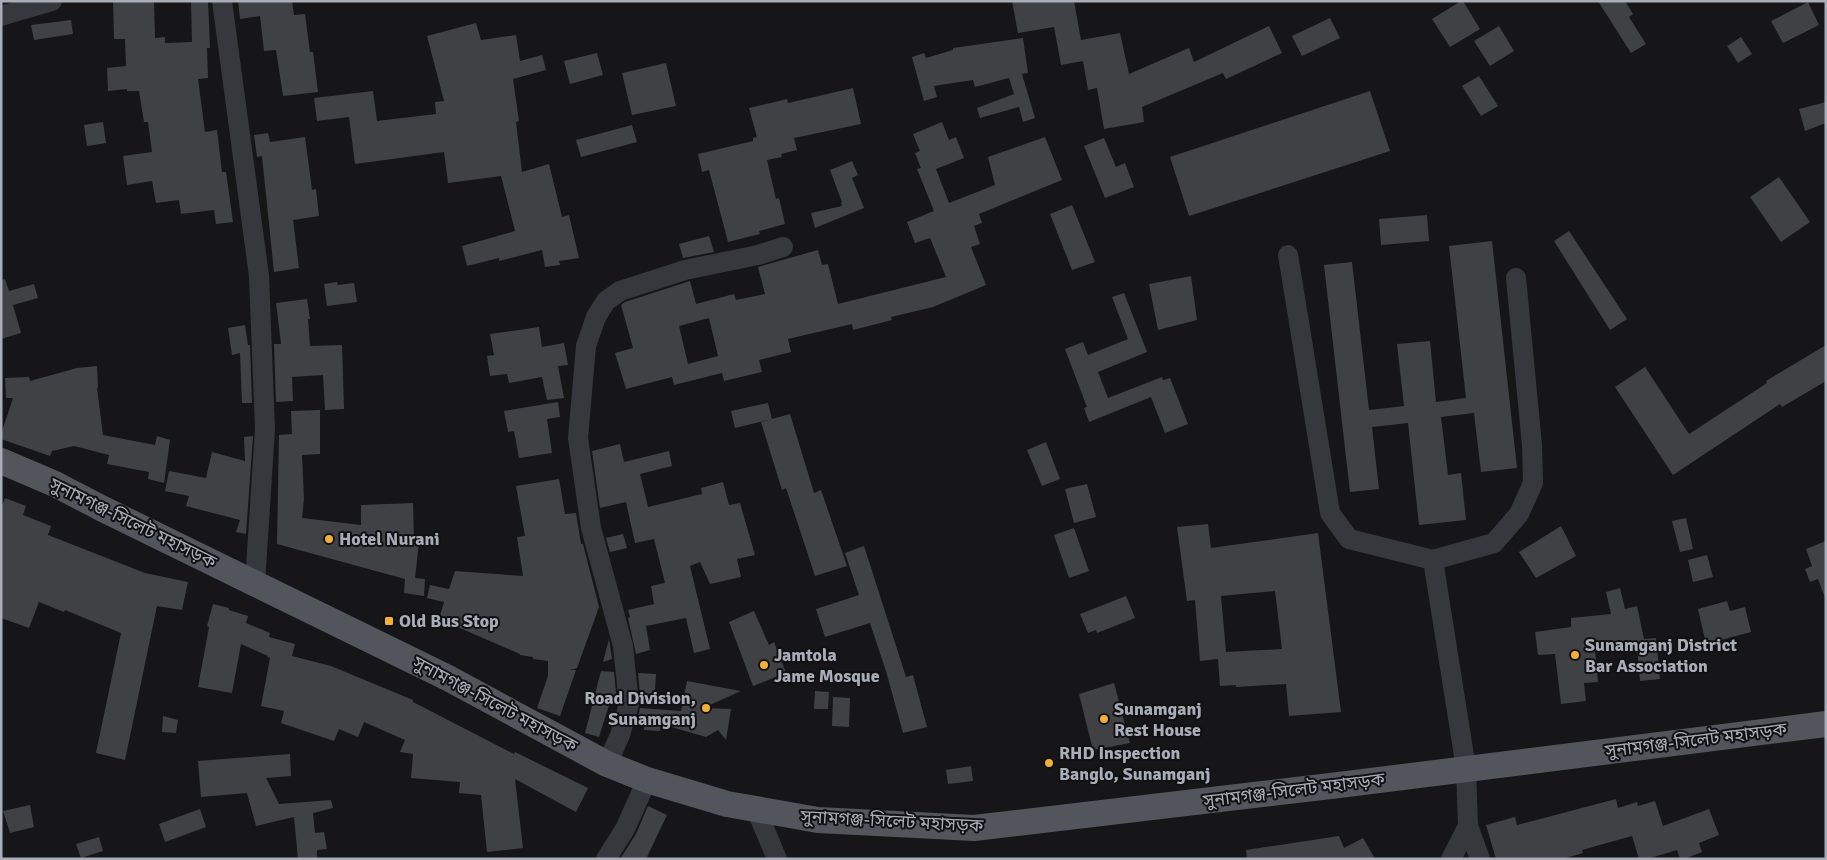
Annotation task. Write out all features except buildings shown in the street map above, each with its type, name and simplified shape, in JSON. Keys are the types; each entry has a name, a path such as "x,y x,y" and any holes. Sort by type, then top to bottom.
{"main road":[{"name":"সুনামগঞ্জ-সিলেট মহাসড়ক","path":"1,461 56,484 101,508 448,678 607,764 647,780 727,804 818,820 974,828 1339,785 1826,724"}],"street":[{"path":"1,16 52,1"},
{"path":"222,1 259,276 265,429 255,583"},
{"path":"607,764 620,735 628,704 623,646 591,528 578,438 586,346 596,317 606,301 620,291 685,270 758,255 783,247"},
{"path":"1288,255 1330,512 1349,539 1433,560 1494,543 1519,514 1533,483 1532,445 1516,278"},
{"path":"1433,560 1466,768 1468,826 1480,859"},
{"path":"606,859 624,829 647,780"},
{"path":"756,809 778,859"},
{"path":"1451,859 1468,826"}],"place":[{"name":"Hotel Nurani","path":"329,539"},
{"name":"Old Bus Stop","path":"389,621"},
{"name":"Sunamganj District Bar Association","path":"1575,655"},
{"name":"Jamtola Jame Mosque","path":"764,665"},
{"name":"Road Division, Sunamganj","path":"706,708"},
{"name":"Sunamganj Rest House","path":"1104,719"},
{"name":"RHD Inspection Banglo, Sunamganj","path":"1049,763"}]}
